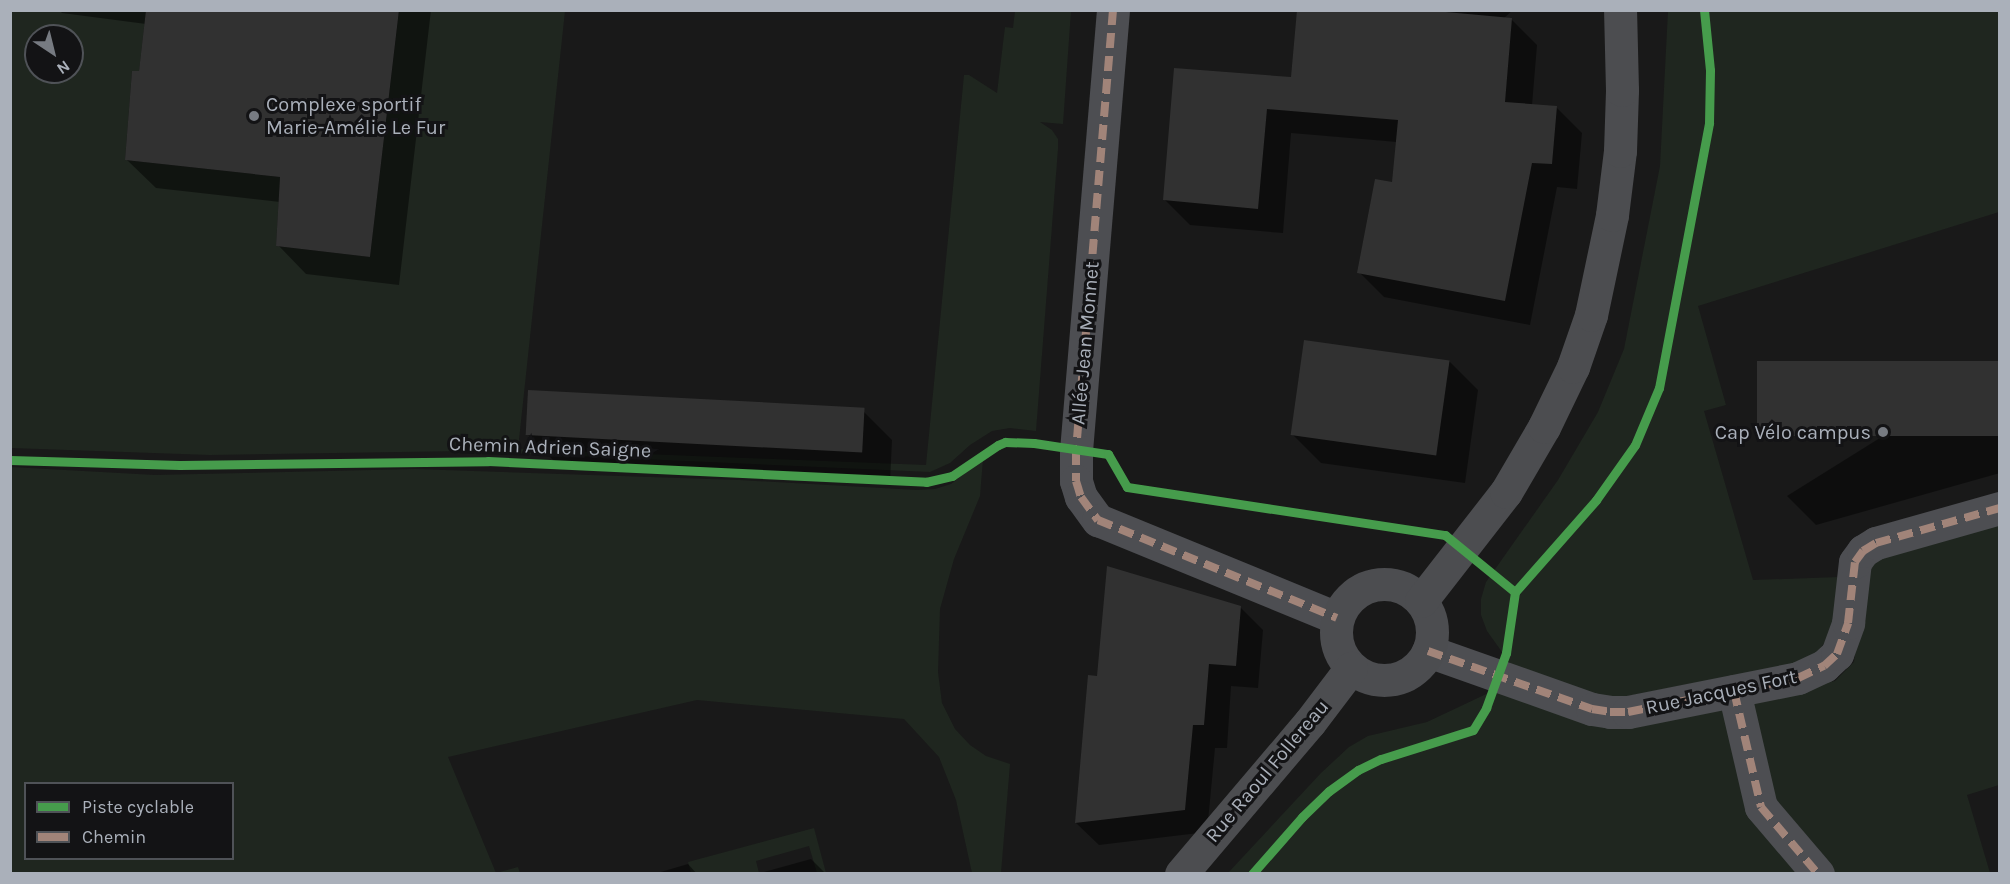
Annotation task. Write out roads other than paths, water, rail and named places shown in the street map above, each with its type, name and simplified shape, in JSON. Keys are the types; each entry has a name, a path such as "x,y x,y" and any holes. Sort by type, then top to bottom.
{"street":[{"name":"Allée Jean Monnet","path":"1113,10 1076,450 1076,481 1081,497 1098,520 1337,618"},
{"path":"1421,601 1506,492 1544,427 1576,357 1591,315 1612,214 1620,151 1622,90 1620,10"},
{"name":"Rue Jacques Fort","path":"1428,651 1592,709 1610,712 1628,712 1798,678 1824,666 1837,654 1848,623 1855,562 1863,551 1876,543 2000,508"},
{"path":"1377,584 1400,586 1421,601 1431,619 1432,635 1428,651 1413,671 1398,678 1373,679 1351,668 1337,645 1337,618 1342,608 1357,592 1377,584"},
{"name":"Rue Raoul Follereau","path":"1181,873 1310,722 1351,668"},
{"path":"1734,691 1761,807 1818,873"}],"place":[{"name":"Complexe sportif Marie-Amélie Le Fur","path":"254,116"},
{"name":"Cap Vélo campus","path":"1883,432"}]}
